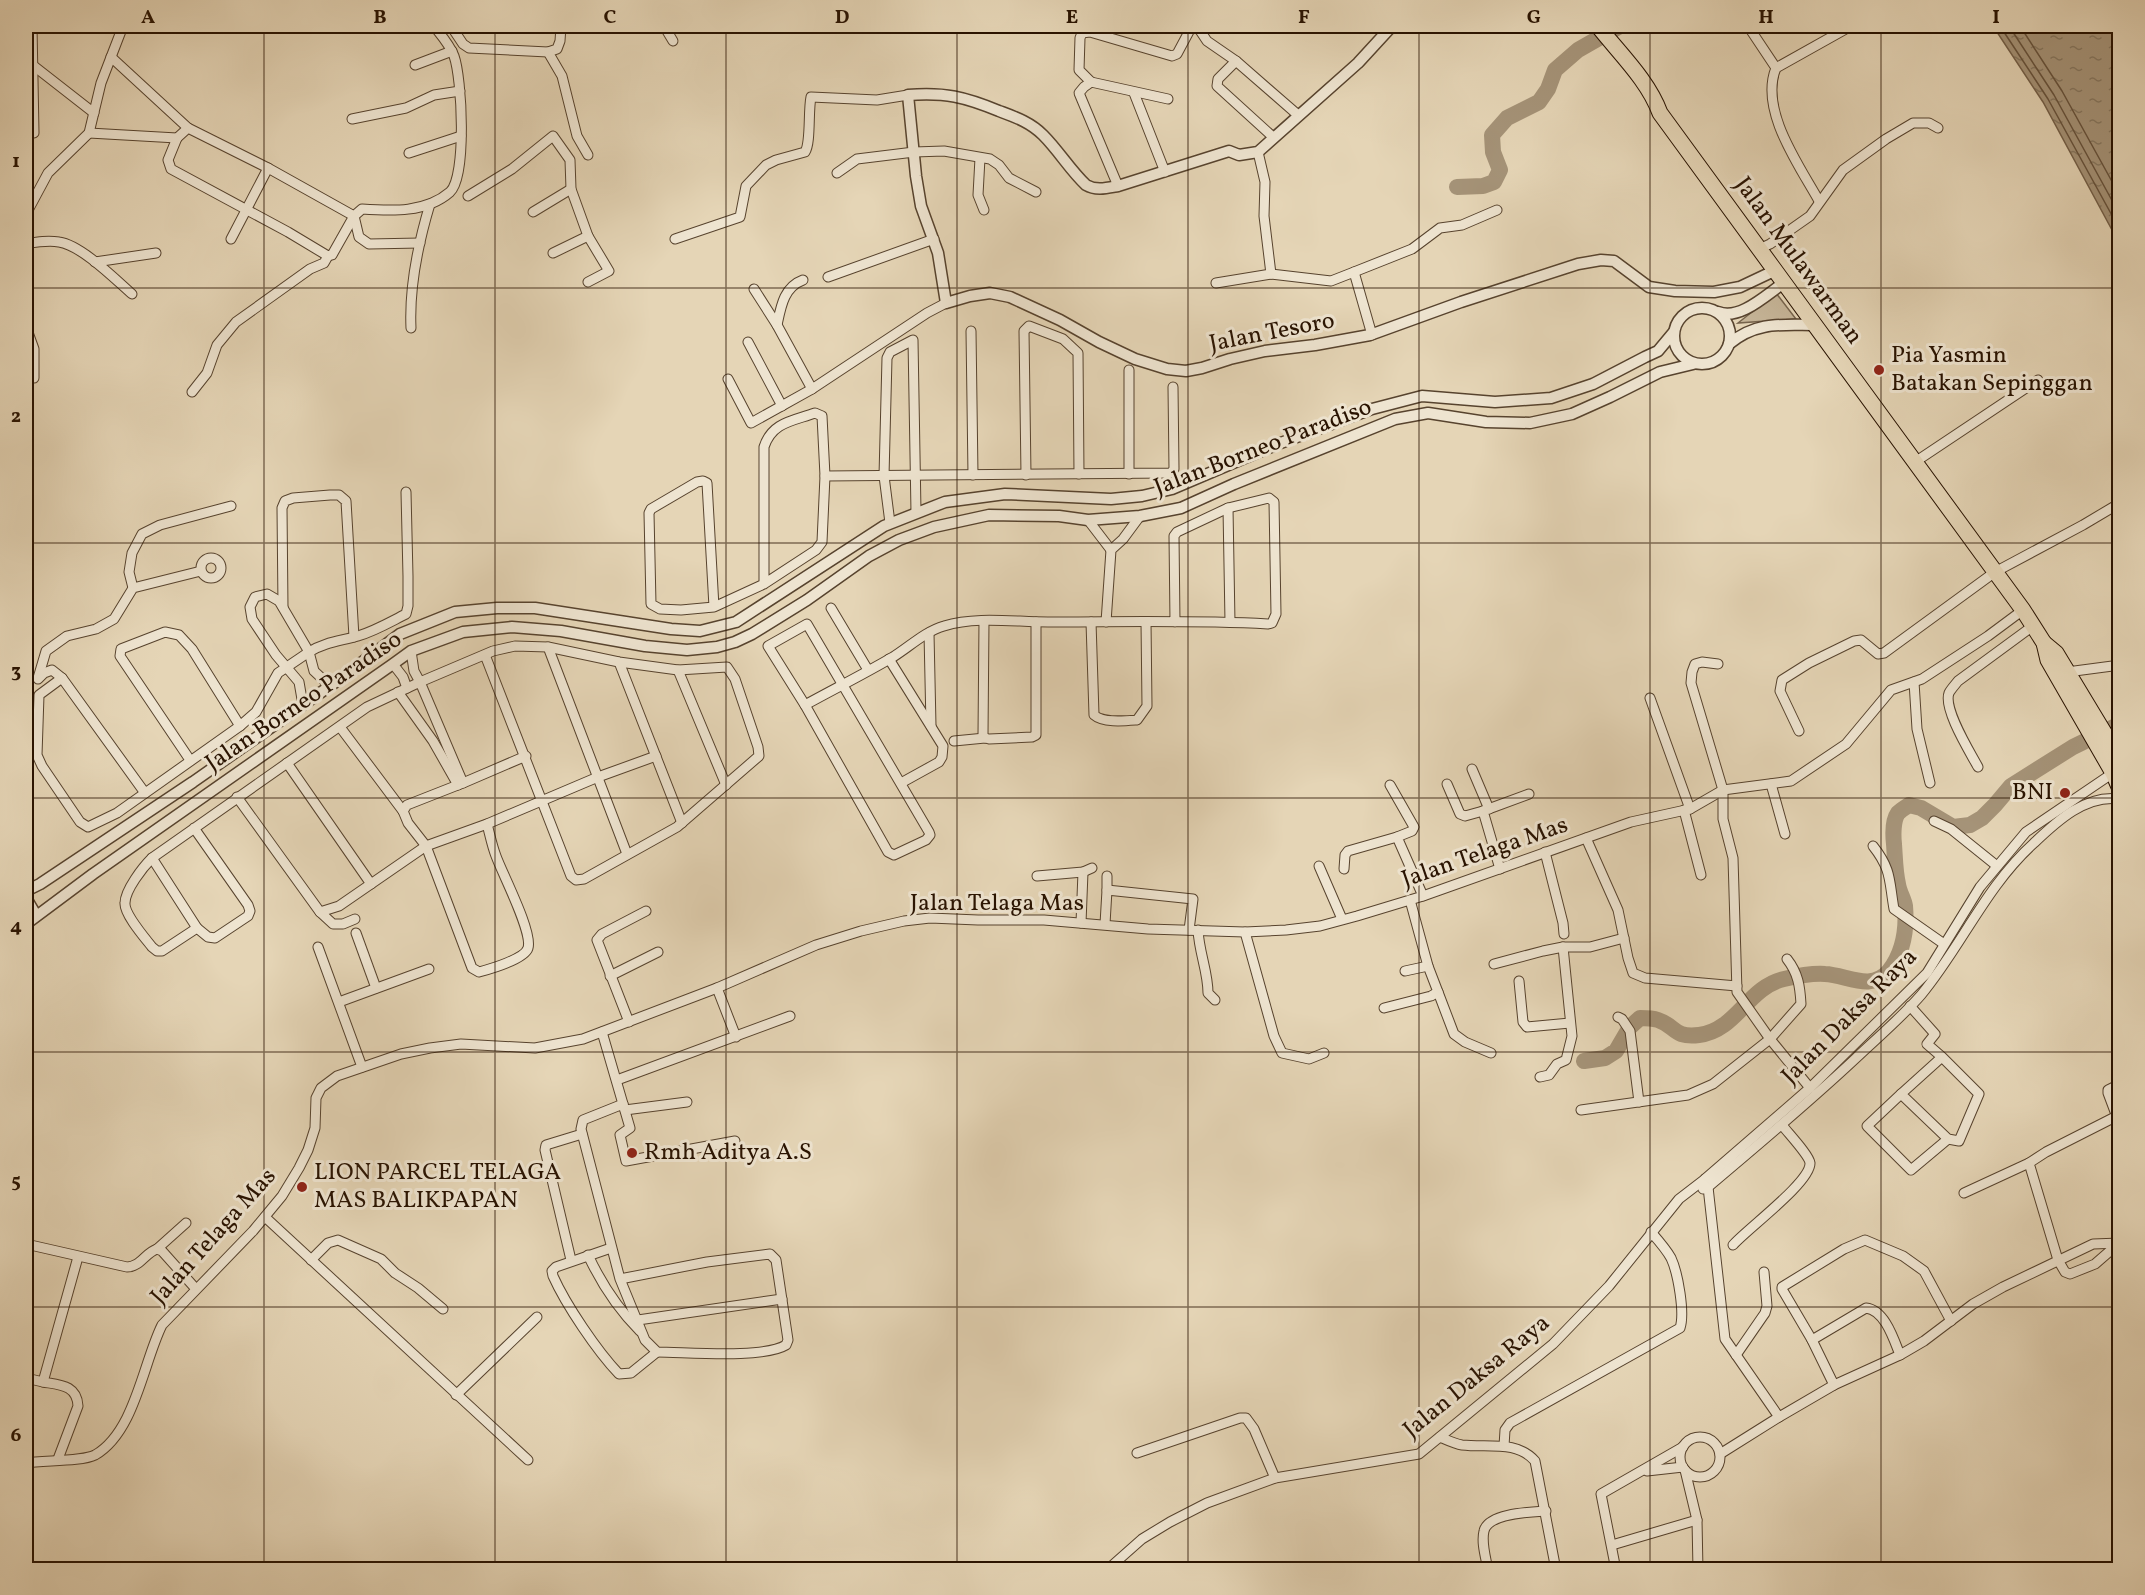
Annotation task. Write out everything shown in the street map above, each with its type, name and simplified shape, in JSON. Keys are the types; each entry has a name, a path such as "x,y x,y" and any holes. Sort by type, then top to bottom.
{"highway":[{"name":"Jalan Mulawarman","path":"1586,26 1611,50 1655,100 1660,113 1848,367 2023,610 2044,643 2056,653 2084,712"},
{"name":"Jalan Mulawarman","path":"1598,26 1611,50"},
{"name":"Jalan Mulawarman","path":"2044,643 2048,660 2084,712 2116,766 2120,789"}],"street":[{"path":"32,26 29,62 34,133"},
{"path":"26,214 48,173 89,134 101,83 123,26"},
{"path":"192,392 207,373 217,345 236,322 310,269 324,263 328,256 332,255 354,216 362,209 395,212 430,204 449,193 455,186 460,166 460,92 455,57 434,26"},
{"path":"451,26 463,44 469,48 548,52 557,49 561,26"},
{"path":"664,26 674,40"},
{"path":"1168,99 1091,82 1079,70 1080,38 1082,33 1090,32 1172,56 1178,54 1192,26"},
{"path":"1197,26 1207,41 1236,61 1298,115"},
{"path":"675,239 740,217 746,186 766,165 805,152 809,142 808,112 811,97 877,100 927,93 951,94 972,99 1014,116 1043,135 1086,186 1092,189 1118,186 1229,151 1239,155 1258,152 1358,63 1392,26"},
{"path":"1748,26 1776,68"},
{"path":"1819,201 1786,141 1774,111 1773,75 1776,68 1851,26"},
{"path":"415,65 452,51"},
{"path":"548,52 562,76 577,136 588,155"},
{"path":"111,57 188,128 268,168 354,216 359,237 369,244 420,243"},
{"path":"1236,61 1218,79 1217,86 1273,137"},
{"path":"29,62 94,113"},
{"path":"1091,82 1079,93 1118,186"},
{"path":"352,119 406,108 434,95 460,92"},
{"path":"1134,93 1165,172"},
{"path":"908,95 921,206 934,239 946,303"},
{"path":"1759,249 1810,216 1844,170 1887,139 1912,123 1929,123 1938,128"},
{"path":"188,128 177,138 168,160 169,167 328,256"},
{"path":"89,134 177,138"},
{"path":"409,153 461,136"},
{"path":"468,196 512,169 552,136 570,160 571,189 588,236 609,271 588,282"},
{"path":"837,174 857,159 944,151 990,159 999,165 1009,178 1036,192"},
{"path":"1258,152 1265,183 1264,216 1271,274"},
{"path":"980,158 978,195 984,210"},
{"path":"231,239 268,168"},
{"path":"533,212 571,189"},
{"path":"411,328 410,302 420,243 430,204"},
{"path":"1216,283 1271,274 1331,281 1412,249 1440,228 1462,225 1497,210"},
{"path":"553,253 588,236"},
{"path":"828,277 934,239"},
{"path":"26,244 42,241 61,242 95,262 132,294"},
{"path":"95,262 156,253"},
{"name":"Jalan Tesoro","path":"728,379 751,423 812,389 927,313 946,303 990,293 1010,297 1135,359 1167,369 1186,371 1265,351 1372,335 1461,302 1578,264 1611,261 1649,287 1675,291 1714,292 1780,276"},
{"path":"1354,272 1372,335"},
{"path":"1780,276 1739,311 1726,315 1709,308 1699,307 1682,315 1673,333 1678,352 1684,359 1702,365 1719,359 1729,344 1745,332 1761,327 1815,325"},
{"path":"777,325 780,307 787,292 795,283 803,280"},
{"path":"754,289 777,325 812,389"},
{"path":"1718,312 1730,329 1729,344"},
{"path":"1026,475 1024,331 1029,326 1064,339 1078,353 1079,474"},
{"path":"26,327 34,349 34,378"},
{"path":"971,331 972,475"},
{"name":"Jalan Borneo Paradiso","path":"26,891 193,782 400,634 455,612 497,608 535,608 671,629 700,631 721,627 736,622 890,523 945,502 1005,494 1111,498 1142,496 1172,489 1278,444 1372,409 1422,396 1495,402 1551,398 1593,384 1658,351 1673,333"},
{"path":"890,523 884,476 887,358 890,352 914,340 916,512"},
{"path":"748,342 782,406"},
{"name":"Jalan Borneo Paradiso","path":"26,924 411,651 463,632 512,627 561,631 645,646 687,650 717,647 752,634 807,600 869,556 899,540 934,527 988,515 1059,516 1088,520 1140,516 1181,507 1395,419 1428,413 1486,422 1530,423 1572,414 1660,372 1694,363"},
{"path":"1129,370 1129,474"},
{"path":"1915,462 2038,380"},
{"path":"825,476 1171,473 1174,469 1173,387"},
{"path":"714,608 707,483 703,481 693,484 655,505 649,513 651,604 660,609 714,608 764,584 816,550 822,542 825,476 822,416 819,414 815,413 778,426 768,434 764,447 764,584"},
{"path":"201,571 133,588 114,619 96,629 67,636 46,651 38,678 38,755 42,765 80,822 88,828 98,824 145,793 240,726 256,712 278,673 287,666 309,652 338,640 374,630 406,614 408,596 406,492"},
{"path":"284,608 282,508 285,501 293,498 339,495 346,501 354,637"},
{"path":"962,499 968,520"},
{"path":"805,705 889,659 929,633 944,626 967,621 1272,623 1275,619 1276,536 1272,499 1228,508 1180,530 1174,536 1175,622"},
{"path":"1799,731 1780,691 1782,680 1809,663 1854,641 1861,640 1878,654 1884,653 1995,572 2120,503"},
{"path":"133,588 129,572 132,553 142,534 160,525 231,506"},
{"path":"1228,508 1230,622"},
{"path":"1111,550 1123,539 1140,516"},
{"path":"1088,520 1111,550 1106,622"},
{"path":"303,705 299,682 276,655 252,620 250,607 255,597 267,594 279,601 309,652 314,671 330,686"},
{"path":"831,608 868,670"},
{"name":"Jalan Telaga Mas","path":"26,1463 94,1455 117,1435 134,1401 162,1325 265,1217 282,1196 308,1149 315,1128 316,1098 321,1088 337,1076 401,1054 430,1048 461,1044 535,1048 583,1040 717,988 816,945 904,921 930,918 1081,922 1148,929 1245,932 1320,926 1423,896 1631,822 1688,809 1723,790 1791,781 1846,744 1891,690 1914,682 1988,636 2023,610"},
{"path":"561,631 562,612"},
{"path":"984,621 985,738"},
{"path":"954,741 1036,735 1036,622"},
{"path":"1091,622 1094,715 1098,718 1127,721 1137,720 1147,706 1146,622"},
{"path":"807,624 844,684 930,835 926,840 891,855 805,705 768,646 807,624"},
{"path":"1978,767 1952,716 1948,702 1949,693 1958,681 2033,626"},
{"path":"190,760 120,656 121,649 165,632 178,635 192,650 240,726"},
{"path":"929,633 931,727"},
{"path":"197,928 162,951 157,951 126,911 127,896 141,870 152,858 367,707 485,655 515,646 548,647 619,662 678,670 727,667 735,679 759,756 682,823 584,879 576,880 571,876 485,655"},
{"path":"548,647 627,854"},
{"path":"411,651 414,671 461,784"},
{"path":"889,659 944,746 939,762 901,783"},
{"path":"619,662 682,823"},
{"path":"1718,664 1702,662 1695,664 1691,683 1723,790 1722,809 1732,858 1737,989 1770,1040 1810,1088"},
{"path":"393,664 403,677 403,690 461,784"},
{"path":"2067,672 2120,665"},
{"path":"38,678 52,670 62,678 145,793"},
{"path":"678,670 726,785"},
{"path":"299,682 304,675 314,671"},
{"path":"39,695 62,678"},
{"path":"1914,682 1917,729 1930,783"},
{"path":"1650,698 1688,809 1701,875"},
{"path":"340,727 426,846 472,968 479,972 522,956 528,948 528,938 496,856 487,825"},
{"path":"261,734 271,749"},
{"path":"402,811 407,805 526,756"},
{"path":"320,912 339,906 426,846 487,825 598,777 656,756"},
{"path":"287,763 371,884"},
{"name":"Jalan Daksa Raya","path":"1107,1569 1142,1539 1207,1503 1275,1479 1419,1454 1566,1331 1609,1286 1678,1199 1692,1189 1707,1183 1782,1125 1910,1006 1935,978 1979,908 2031,845 2080,795 2116,766"},
{"path":"1472,770 1486,810 1500,869"},
{"path":"1447,784 1460,814 1465,816 1529,794"},
{"path":"1771,784 1785,834"},
{"path":"1344,869 1345,855 1348,851 1412,831 1414,826 1390,785"},
{"path":"2080,795 2085,805"},
{"path":"237,797 320,912 333,924 344,924 355,920"},
{"name":"Jalan Daksa Raya","path":"1707,1183 1810,1088 1927,973 1980,887 2026,832 2071,806 2085,805 2108,797 2120,799"},
{"path":"1934,822 1951,829 1997,866"},
{"path":"152,858 197,928 208,937 215,938 248,916 250,911 194,828"},
{"path":"1397,837 1423,896"},
{"path":"1586,838 1618,910 1631,968 1637,976 1737,989"},
{"path":"1873,846 1883,859 1889,873 1894,909 1944,944"},
{"path":"1545,852 1564,934"},
{"path":"1319,866 1342,919"},
{"path":"1037,876 1083,872 1092,868"},
{"path":"1081,922 1083,872"},
{"path":"1105,924 1107,876"},
{"path":"1107,890 1196,899 1194,930 1208,982 1208,993 1215,1000"},
{"path":"26,898 36,915"},
{"path":"1410,900 1428,966 1453,1032 1457,1038 1491,1053"},
{"path":"629,1022 597,942 598,937 646,911"},
{"path":"1245,932 1274,1036 1282,1053 1309,1059 1324,1053"},
{"path":"356,933 376,988"},
{"path":"1494,964 1563,947 1590,947 1624,938"},
{"path":"318,947 362,1067"},
{"path":"1540,1077 1549,1075 1557,1064 1566,1060 1572,1036 1563,947"},
{"path":"610,976 658,952"},
{"path":"1581,1110 1688,1095 1713,1084 1770,1040 1801,1004 1799,981 1787,959"},
{"path":"1405,971 1428,966"},
{"path":"339,1002 429,969"},
{"path":"1519,981 1523,1022 1527,1027 1570,1023"},
{"path":"717,988 736,1037"},
{"path":"1384,1008 1431,996 1438,992"},
{"path":"1901,1094 1948,1139 1959,1141 1978,1094 1927,1044 1935,1034 1910,1006"},
{"path":"617,1080 790,1016"},
{"path":"1620,1018 1630,1031 1639,1102"},
{"path":"602,1032 630,1128 620,1135 626,1161 735,1141"},
{"path":"1942,1057 1867,1126 1911,1170 1948,1139"},
{"path":"1964,1193 2029,1163 2046,1152 2117,1121 2108,1090 2120,1084"},
{"path":"642,1333 620,1278 611,1248 582,1134 582,1120 624,1107 687,1102"},
{"path":"1734,1245 1745,1232 1789,1194 1809,1169 1809,1160 1782,1125"},
{"path":"571,1260 545,1150 546,1145 582,1134"},
{"path":"2029,1163 2058,1260 2065,1272 2070,1274 2095,1264 2119,1243"},
{"path":"1707,1183 1725,1339 1779,1417"},
{"path":"265,1217 528,1460"},
{"path":"26,1244 132,1267 157,1249 186,1223"},
{"path":"1504,1446 1505,1430 1510,1423 1680,1328 1682,1312 1675,1267 1670,1256 1651,1232"},
{"path":"311,1260 328,1243 338,1240 373,1254 443,1309"},
{"path":"1834,1385 1782,1287 1844,1250 1865,1240 1902,1256 1924,1271 1951,1321"},
{"path":"1719,1454 1834,1385 1900,1355 2003,1287 2093,1244 2119,1243"},
{"path":"611,1248 571,1260 552,1271 573,1312 610,1365 619,1374 631,1373 657,1353 756,1352 782,1348 788,1340 776,1260 770,1254 707,1262 620,1278"},
{"path":"157,1249 162,1251 196,1289"},
{"path":"588,1256 597,1276 657,1353"},
{"path":"43,1382 78,1257"},
{"path":"1736,1355 1765,1313 1767,1306 1764,1272"},
{"path":"638,1320 782,1299"},
{"path":"1812,1341 1869,1308 1881,1318 1893,1335 1900,1355"},
{"path":"456,1395 537,1317"},
{"path":"26,1378 67,1386 75,1392 78,1406 58,1459"},
{"path":"1137,1453 1239,1418 1246,1418 1254,1429 1275,1479"},
{"path":"1440,1437 1459,1444 1504,1446 1522,1451 1535,1461 1556,1569"},
{"path":"1616,1569 1601,1494 1683,1447 1692,1439 1704,1437 1714,1443 1719,1454 1718,1466 1714,1471 1703,1476 1690,1474 1684,1468"},
{"path":"1683,1447 1681,1460 1693,1498 1697,1520 1698,1569"},
{"path":"1641,1472 1684,1468"},
{"path":"1693,1498 1703,1476"},
{"path":"1478,1569 1487,1565 1483,1532 1486,1526 1504,1517 1525,1512 1546,1511"},
{"path":"1612,1545 1697,1520"}],"shaded area":[{"path":"1776,293 1796,319 1738,323"}],"water":[{"path":"1993,26 2119,26 2119,243 2043,102"}],"waterway":[{"path":"1457,187 1483,186 1494,182 1500,170 1493,152 1492,135 1507,118 1539,102 1548,89 1555,70 1578,50 1620,26"},
{"path":"1584,1061 1605,1058 1616,1051 1630,1027 1640,1018 1651,1018 1664,1022 1684,1035 1699,1035 1723,1026 1761,991 1784,979 1820,974 1859,981 1882,977 1894,964 1905,932 1905,906 1897,879 1894,840 1894,824 1898,813 1909,805 1921,808 1953,827 1970,825 1982,818 2011,786 2073,747 2120,724"}],"place":[{"name":"Pia Yasmin Batakan Sepinggan","path":"1879,370"},
{"name":"BNI","path":"2065,793"},
{"name":"Rmh Aditya A.S","path":"632,1153"},
{"name":"LION PARCEL TELAGA MAS BALIKPAPAN","path":"302,1187"}]}
